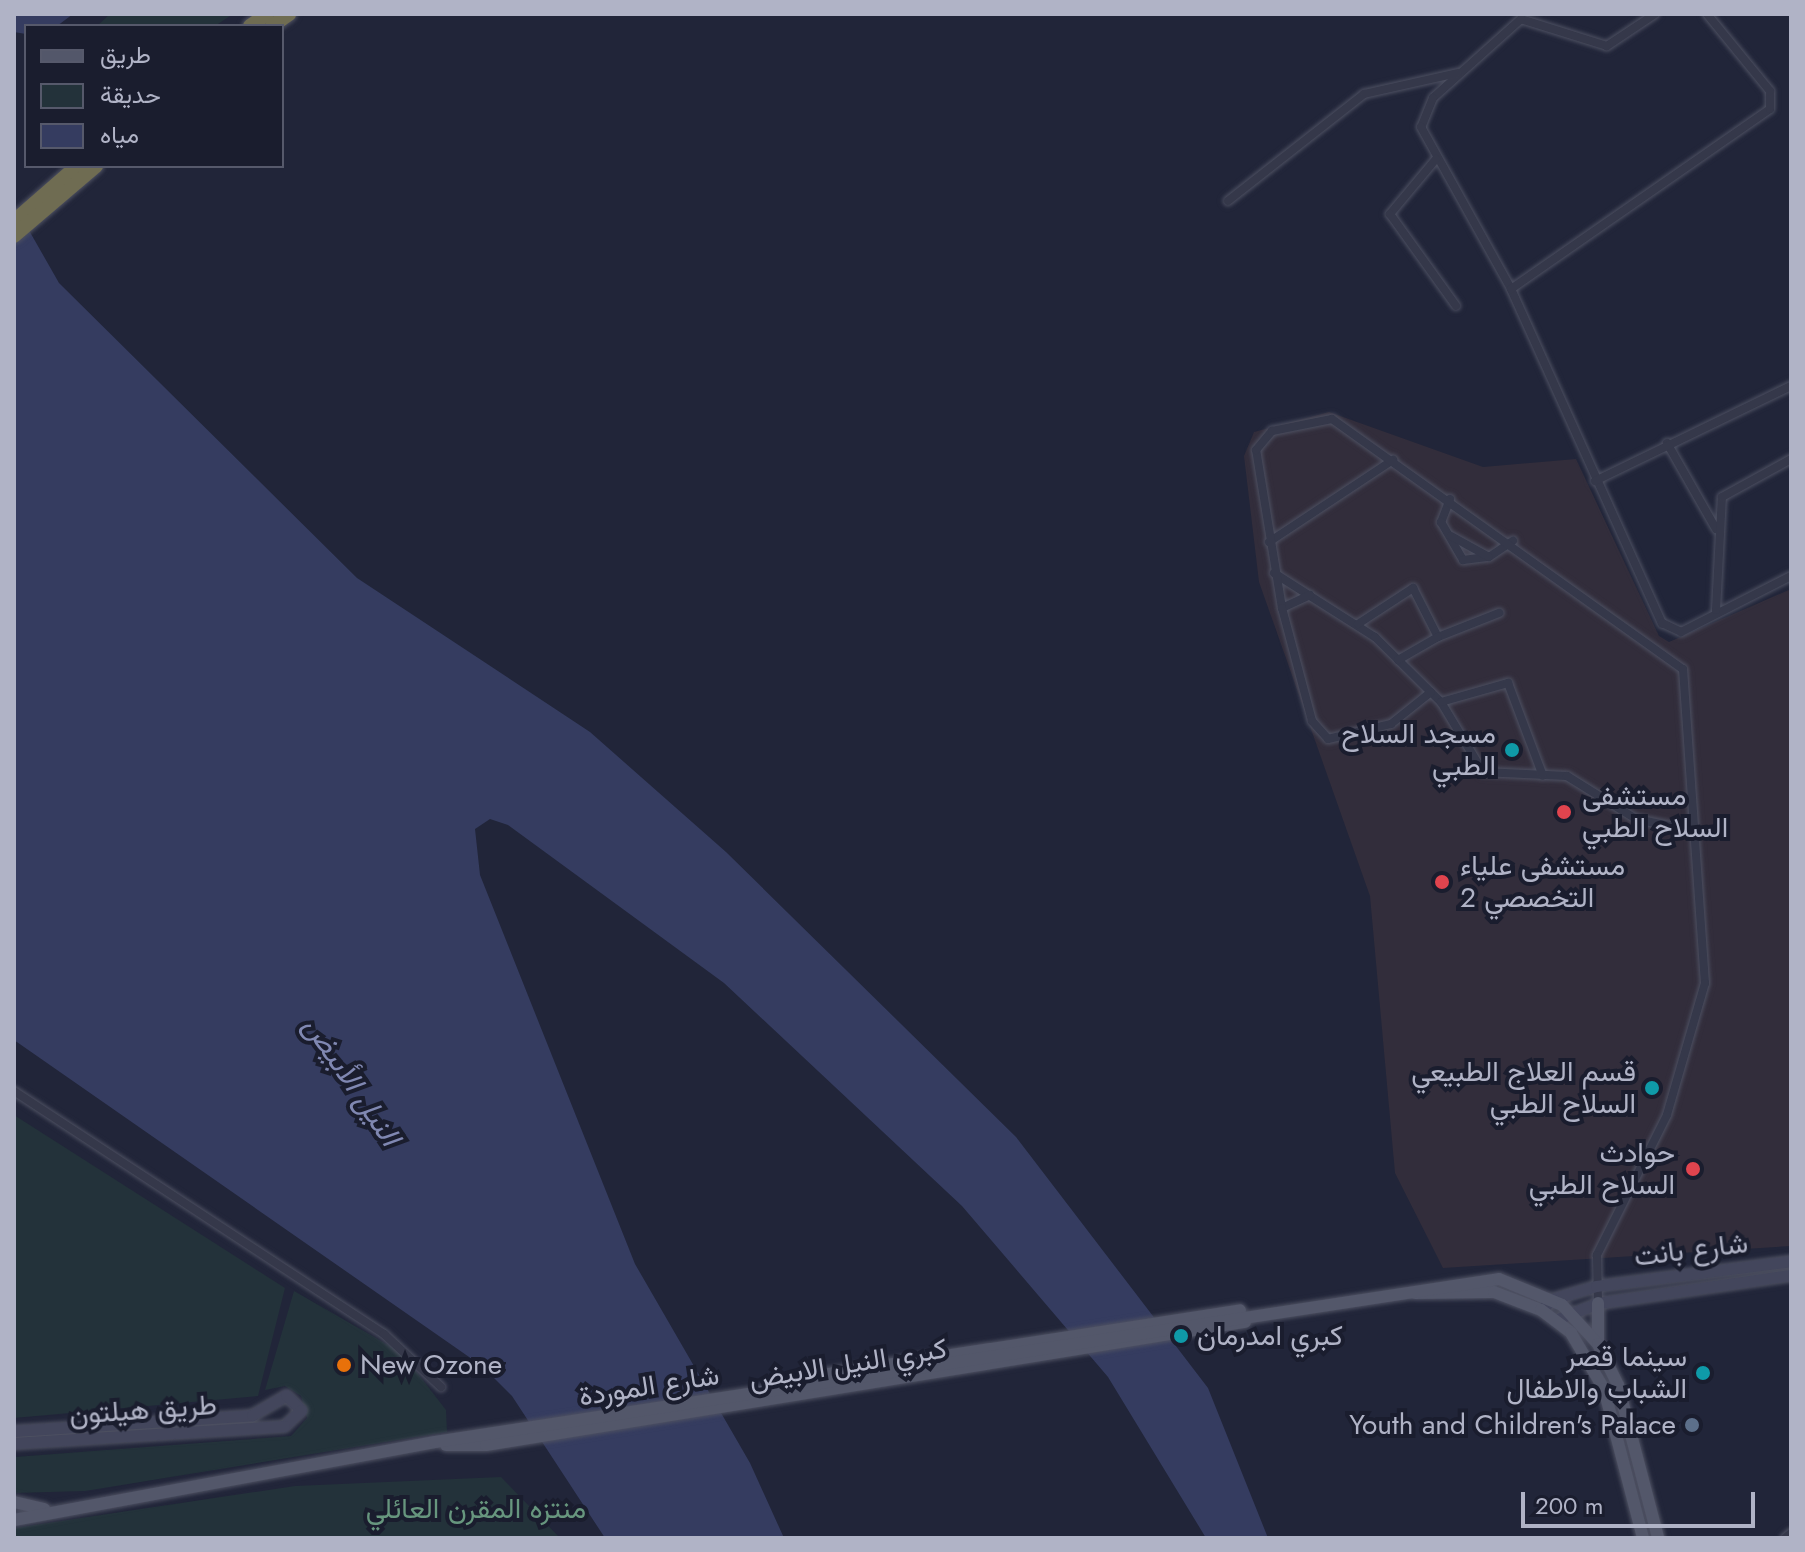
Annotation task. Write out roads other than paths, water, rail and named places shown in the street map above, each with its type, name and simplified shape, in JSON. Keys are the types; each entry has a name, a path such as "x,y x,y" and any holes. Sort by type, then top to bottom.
{"highway":[{"path":"14,221 75,168"},
{"path":"14,236 94,168"}],"main road":[{"path":"1202,1322 1499,1279 1552,1299 1569,1311 1598,1344 1618,1385 1658,1538"},
{"path":"1388,1294 1477,1290 1541,1310 1555,1320 1600,1380 1643,1538"},
{"path":"1598,1303 1598,1344"},
{"path":"1202,1322 1261,1314"},
{"name":"كبري النيل الابيض","path":"496,1435 1202,1322"},
{"name":"كبري النيل الابيض","path":"496,1435 1202,1322"},
{"path":"14,1520 44,1509 435,1442 496,1435"},
{"path":"14,1502 44,1509"}],"street":[{"path":"1655,14 1607,46 1521,19 1458,73 1423,116 1436,159 1511,289 1595,481 1662,623 1681,632 1716,610 1791,576"},
{"path":"1511,289 1770,109 1770,91 1707,14"},
{"path":"1228,201 1364,94 1458,73"},
{"path":"1436,159 1390,214 1456,306"},
{"path":"1595,481 1667,443 1791,386"},
{"path":"1431,692 1391,724 1328,739 1312,721 1282,608 1269,542 1256,450 1266,434 1332,419 1513,541 1679,660 1705,983 1667,1115 1606,1228 1596,1286"},
{"path":"1667,443 1687,489 1718,531"},
{"path":"1716,610 1717,513 1732,486 1791,459"},
{"path":"1269,542 1393,460"},
{"path":"1450,499 1440,518 1467,563 1489,557 1513,541"},
{"path":"1448,534 1489,557"},
{"path":"1274,573 1358,624 1398,660 1441,702 1483,772 1567,776 1636,819 1694,831"},
{"path":"1358,624 1413,588 1438,637"},
{"path":"1282,608 1310,595"},
{"path":"1398,660 1438,637 1499,613"},
{"path":"1441,702 1508,683 1543,776"},
{"path":"14,1091 384,1334 441,1387"},
{"name":"شارع بانت","path":"1541,1310 1552,1299 1596,1286 1791,1261"},
{"name":"شارع بانت","path":"1555,1320 1569,1311 1598,1303 1791,1275"},
{"name":"شارع بانت","path":"1596,1286 1598,1303"},
{"name":"طريق هيلتون","path":"14,1431 266,1411 286,1395 299,1404 294,1423 14,1443"},
{"path":"1785,1538 1791,1533"}],"water":[{"path":"14,14 73,14 60,24 24,24 24,34 14,32"},
{"name":"النيل الأبيض","path":"14,204 59,283 357,578 590,732 726,852 1016,1137 1208,1388 1268,1538 1206,1538 1108,1377 962,1206 724,983 508,825 490,819 475,829 480,875 635,1264 750,1463 784,1538 605,1538 512,1396 482,1366 14,1040"}],"place":[{"name":"مسجد السلاح الطبي","path":"1512,750"},
{"name":"مستشفى السلاح الطبي","path":"1564,812"},
{"name":"مستشفى علياء التخصصي 2","path":"1442,882"},
{"name":"قسم العلاج الطبيعي السلاح الطبي","path":"1652,1088"},
{"name":"حوادث السلاح الطبي","path":"1693,1169"},
{"name":"كبري امدرمان","path":"1181,1336"},
{"name":"New Ozone","path":"344,1365"},
{"name":"سينما قصر الشباب والاطفال","path":"1703,1373"},
{"name":"Youth and Children's Palace","path":"1692,1425"}],"park label":[{"name":"منتزه المقرن العائلي","path":"476,1509"}]}
